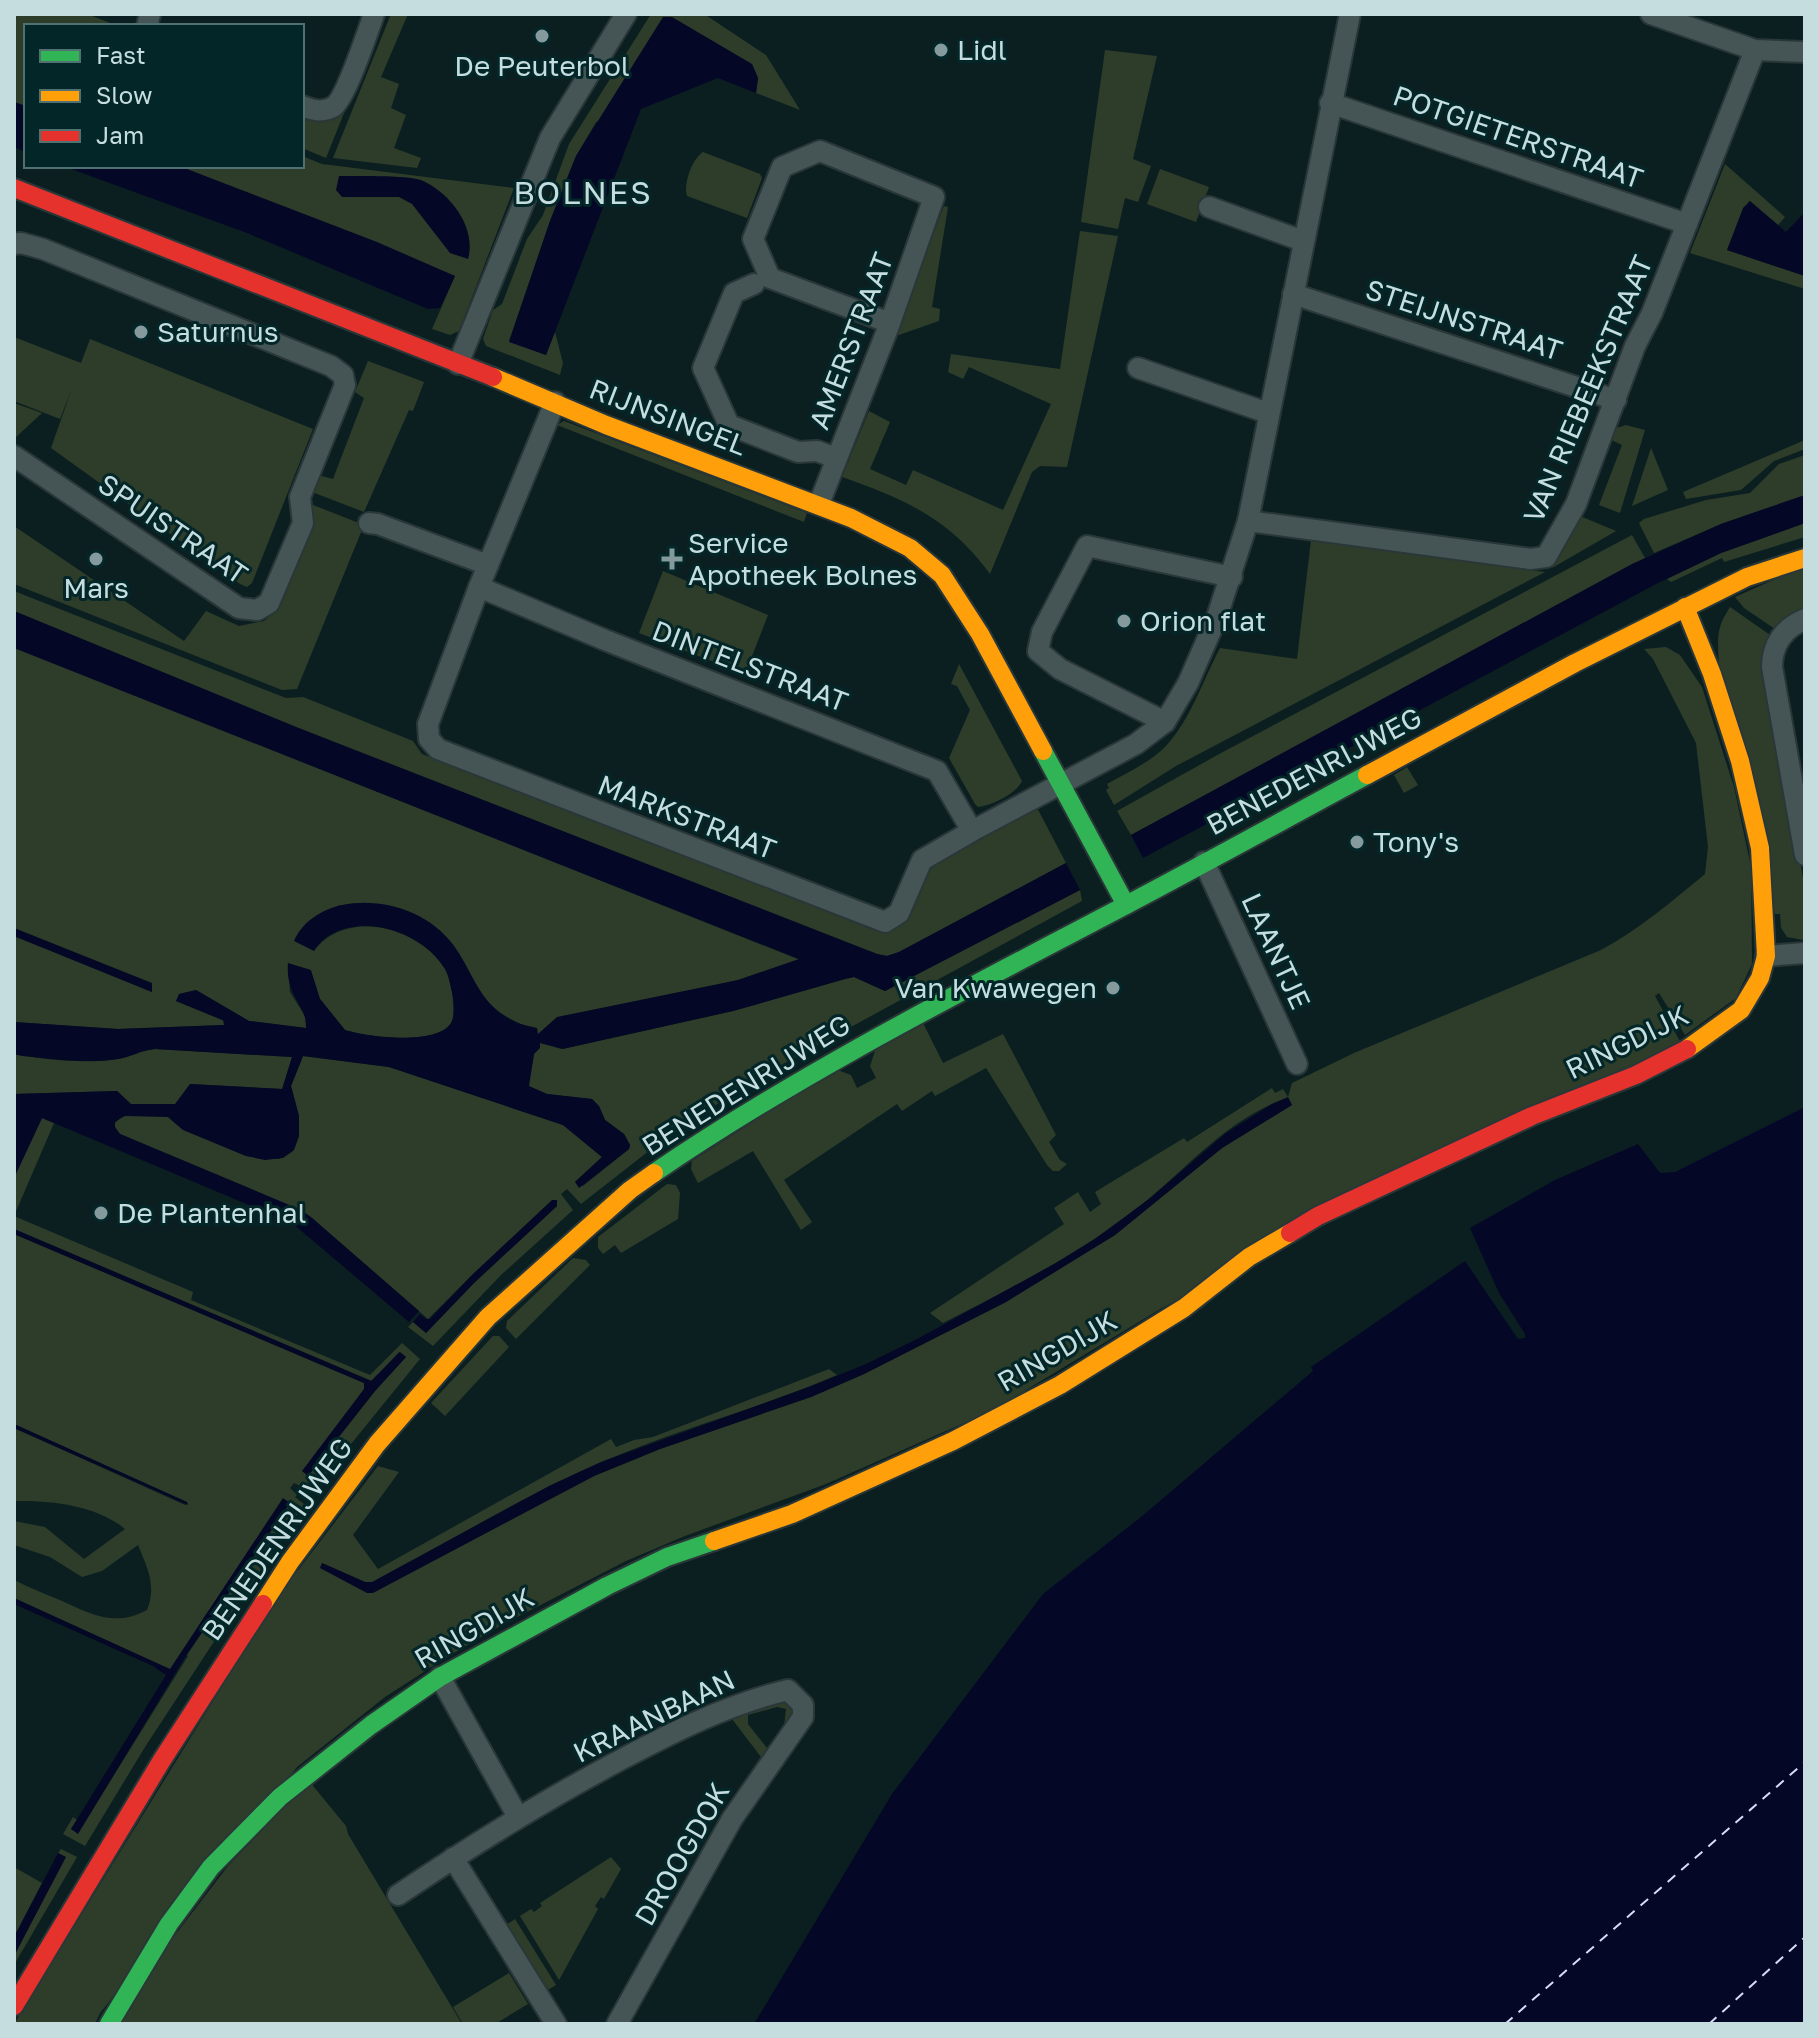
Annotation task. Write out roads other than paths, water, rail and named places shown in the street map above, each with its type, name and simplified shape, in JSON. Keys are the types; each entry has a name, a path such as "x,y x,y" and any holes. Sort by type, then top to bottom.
{"street":[{"path":"304,107 325,110 340,102 374,14"},
{"path":"458,364 550,138 626,14"},
{"path":"1232,577 1087,546 1042,632 1038,651 1060,669 1165,722 1188,683 1232,577 1248,521 1350,14"},
{"path":"1651,14 1755,50 1805,52"},
{"name":"VAN RIEBEEKSTRAAT","path":"1248,521 1530,559 1546,557 1576,504 1635,346 1755,50"},
{"name":"POTGIETERSTRAAT","path":"1330,103 1687,224"},
{"name":"AMERSTRAAT","path":"762,281 753,239 782,167 820,151 934,197 890,323 819,504"},
{"name":"RIJNSINGEL","path":"14,188 606,425 819,504 910,548 942,575 980,634 1126,905"},
{"path":"1209,207 1303,241"},
{"name":"SPUISTRAAT","path":"14,244 43,249 331,366 343,375 345,385 300,497 303,523 269,603 257,610 239,608 14,456"},
{"path":"836,458 817,451 798,452 729,425 703,368 734,293 762,281 890,323"},
{"name":"STEIJNSTRAAT","path":"1293,294 1616,400"},
{"path":"1138,368 1268,413"},
{"name":"MARKSTRAAT","path":"555,402 479,587 428,724 429,739 438,749 885,922 899,913 922,860 1136,744 1165,722"},
{"path":"369,523 488,565"},
{"name":"BENEDENRIJWEG","path":"14,2006 162,1760 290,1562 377,1444 488,1317 630,1190 725,1125 826,1065 1017,960 1685,607 1747,577 1805,558"},
{"name":"DINTELSTRAAT","path":"479,587 937,771 972,831"},
{"name":"RINGDIJK","path":"109,2024 169,1924 211,1867 239,1837 280,1797 371,1725 440,1677 607,1586 667,1557 792,1514 953,1441 1073,1378 1184,1308 1249,1257 1318,1216 1532,1116 1636,1075 1688,1048 1741,1010 1760,978 1766,956 1760,848 1740,761 1712,674 1685,607"},
{"path":"1805,619 1791,625 1780,637 1772,652 1772,667 1805,855"},
{"name":"LAANTJE","path":"1204,862 1297,1064"},
{"path":"1766,956 1805,953"},
{"path":"440,1677 518,1817"},
{"name":"KRAANBAAN","path":"398,1895 518,1817 684,1726 749,1699 788,1690 803,1705 803,1717"},
{"name":"DROOGDOK","path":"617,2024 732,1819 803,1717"},
{"path":"453,1858 556,2024"}],"water":[{"path":"663,17 672,17 752,64 758,78 756,93 718,78 641,109 546,355 509,342 550,221 576,156"},
{"path":"14,102 24,105 24,151 14,147"},
{"path":"68,168 184,168 377,242 455,276 440,308 428,309 247,233"},
{"path":"339,176 405,177 432,186 451,202 465,224 469,235 468,259 450,253 412,204 399,197 342,197 336,190"},
{"path":"1750,201 1786,232 1805,212 1805,276 1727,250 1743,208"},
{"path":"1805,495 1805,523 1721,553 1658,583 1143,858 1131,835 1632,564 1721,524"},
{"path":"14,611 296,727 877,954 887,956 899,952 1066,863 1080,890 885,991 854,977 733,1011 562,1049 540,1043 534,1054 529,1086 547,1094 592,1099 605,1120 624,1134 630,1145 629,1149 579,1188 575,1182 602,1157 563,1125 389,1067 303,1056 291,1086 299,1116 299,1136 294,1150 283,1158 265,1160 246,1156 183,1130 168,1117 124,1116 115,1122 120,1134 301,1210 419,1311 409,1322 292,1223 42,1118 14,1178 14,1094 117,1091 131,1104 175,1104 190,1084 282,1089 292,1057 155,1049 118,1059 94,1061 22,1056 14,1054 14,1022 118,1029 224,1025 223,1020 176,1001 179,994 196,990 249,1021 306,1028 304,1014 290,984 288,963 311,970 320,999 345,1030 401,1038 432,1035 443,1030 453,1020 454,1012 448,977 438,959 419,943 396,932 372,926 340,930 323,940 314,951 294,941 307,922 320,913 357,903 403,909 431,923 453,945 480,991 494,1008 511,1020 537,1028 538,1034 557,1017 738,980 799,959 14,648"},
{"path":"14,928 152,983 152,992 14,936"},
{"path":"1288,1097 1292,1105 1222,1148 1115,1235 1006,1302 864,1374 811,1397 660,1449 594,1476 373,1593 367,1593 320,1568 322,1563 365,1582 372,1582 549,1486 601,1462 866,1364 919,1338 1095,1239 1149,1199 1226,1133"},
{"path":"1805,1107 1805,2024 754,2024 892,1794 1043,1594 1141,1517 1313,1371 1311,1367 1465,1261 1518,1339 1525,1338 1499,1293 1470,1228 1555,1180 1638,1144 1660,1173 1675,1172"},
{"path":"552,1200 557,1200 557,1206 474,1283 426,1333 413,1322 420,1314 430,1319"},
{"path":"14,1229 371,1381 400,1352 406,1357 308,1476 302,1471 364,1389 364,1383 14,1234"},
{"path":"14,1424 187,1502 188,1505 14,1428"},
{"path":"283,1498 290,1503 187,1654 78,1834 71,1829 166,1675 153,1666 14,1604 14,1598 170,1669"},
{"path":"58,1853 66,1857 14,1956 14,1937"}],"place":[{"name":"De Peuterbol","path":"542,36"},
{"name":"Lidl","path":"941,50"},
{"name":"Saturnus","path":"141,332"},
{"name":"Mars","path":"96,559"},
{"name":"Service Apotheek Bolnes","path":"672,559"},
{"name":"Orion flat","path":"1124,621"},
{"name":"Tony's","path":"1357,842"},
{"name":"Van Kwawegen","path":"1113,988"},
{"name":"De Plantenhal","path":"101,1213"}],"district":[{"name":"BOLNES","path":"583,193"}]}
